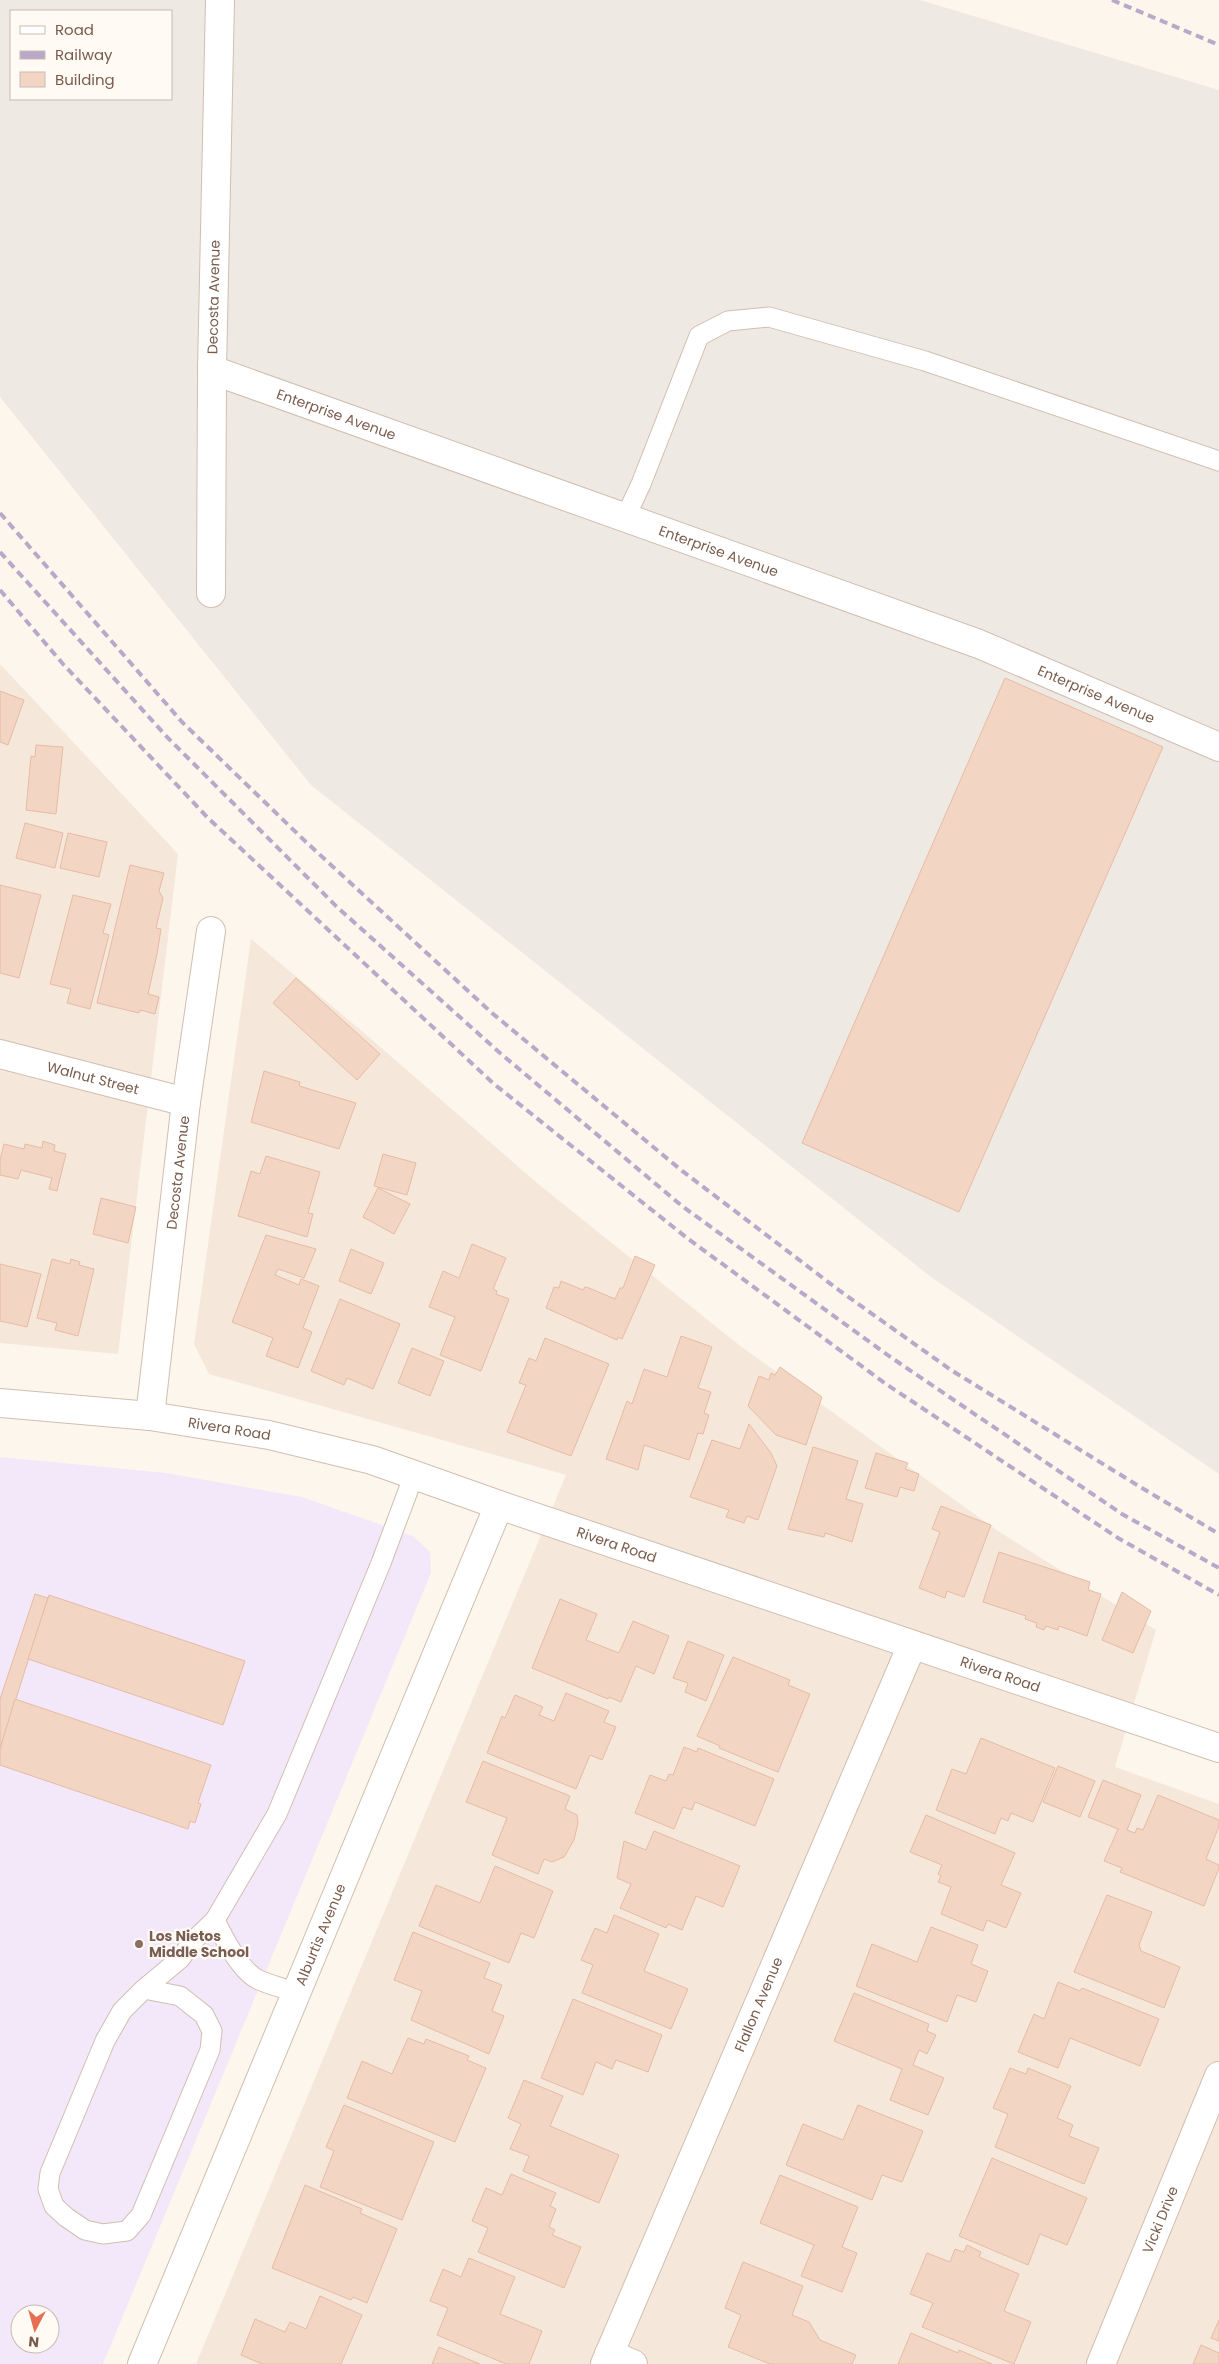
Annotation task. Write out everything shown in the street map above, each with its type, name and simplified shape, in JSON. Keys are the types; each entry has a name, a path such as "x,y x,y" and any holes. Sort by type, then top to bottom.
{"street":[{"name":"Decosta Avenue","path":"211,593 212,370 220,0"},
{"name":"Enterprise Avenue","path":"212,370 979,644 1219,747"},
{"name":"Decosta Avenue","path":"150,1416 186,1102 211,931"},
{"name":"Walnut Street","path":"0,1054 186,1102"},
{"name":"Rivera Road","path":"0,1403 150,1416 269,1435 372,1460 499,1505 1219,1748"},
{"name":"Alburtis Avenue","path":"142,2364 499,1505"},
{"name":"Flallon Avenue","path":"616,2361 912,1645"},
{"name":"Vicki Drive","path":"1101,2364 1219,2076"}],"lane":[{"path":"625,518 641,484 700,336 728,322 769,316 925,361 1219,461"},
{"path":"144,1989 180,1996 204,2015 212,2031 210,2050 141,2215 127,2231 103,2234 85,2230 54,2206 48,2189 50,2173 105,2041 122,2011 144,1989 180,1959 193,1942 215,1920 277,1814 384,1555 414,1475"},
{"path":"215,1920 225,1943 258,1980 296,1993"}],"shaded area":[{"path":"0,0 920,0 1219,90 1219,1474 931,1277 311,785 0,397"},
{"path":"0,664 178,854 118,1354 0,1343"},
{"path":"251,939 356,1026 537,1183 739,1345 998,1531 1156,1630 1115,1767 1219,1804 1219,2364 196,2364 566,1475 209,1374 194,1344"},
{"name":"Los Nietos Middle School","path":"0,1457 166,1473 302,1497 413,1536 430,1552 431,1573 103,2364 0,2364"}],"building":[{"path":"1005,678 1163,747 959,1212 802,1143"},
{"path":"0,691 24,700 8,745 0,742"},
{"path":"36,745 63,747 56,814 26,810 31,756 35,757"},
{"path":"25,823 63,833 55,868 16,858"},
{"path":"68,833 107,842 99,877 60,868"},
{"path":"130,865 164,873 159,891 163,898 156,928 161,929 148,994 159,997 155,1014 140,1010 139,1013 97,1003"},
{"path":"0,885 41,895 19,978 0,973"},
{"path":"73,895 111,904 103,933 109,935 90,1009 67,1003 71,989 50,984"},
{"path":"296,978 380,1054 357,1080 273,1003"},
{"path":"264,1071 300,1082 299,1086 356,1103 339,1149 251,1122"},
{"path":"43,1141 55,1145 54,1151 66,1154 57,1191 49,1189 52,1178 21,1170 18,1179 0,1175 0,1160 4,1144 24,1149 25,1144 42,1148"},
{"path":"383,1154 416,1163 407,1195 374,1186"},
{"path":"266,1156 320,1172 308,1213 313,1214 307,1237 238,1216 251,1171 260,1174"},
{"path":"378,1188 410,1204 394,1234 363,1217"},
{"path":"101,1198 136,1207 128,1243 93,1234"},
{"path":"266,1235 316,1249 304,1278 278,1269 275,1275 299,1285 301,1279 319,1286 303,1328 312,1332 298,1368 266,1356 273,1338 232,1322"},
{"path":"472,1244 506,1258 493,1289 497,1291 496,1294 509,1299 481,1371 440,1355 455,1317 429,1307 443,1271 459,1278"},
{"path":"351,1249 384,1263 371,1294 339,1281"},
{"path":"635,1256 655,1265 622,1339 618,1337 617,1340 546,1308 554,1287 559,1288 561,1281 583,1290 585,1287 589,1288 615,1299 620,1288 623,1288"},
{"path":"52,1259 70,1264 71,1259 80,1262 79,1265 94,1269 78,1336 55,1330 57,1323 37,1318"},
{"path":"0,1264 41,1274 27,1327 0,1321"},
{"path":"340,1299 400,1324 373,1389 347,1378 344,1385 311,1371"},
{"path":"681,1336 712,1347 698,1388 711,1392 704,1413 709,1415 703,1434 698,1433 689,1460 644,1445 638,1470 606,1459 627,1401 632,1404 644,1369 667,1377"},
{"path":"545,1338 609,1364 571,1456 507,1432 526,1385 519,1383 529,1358 536,1361"},
{"path":"412,1348 444,1361 430,1396 398,1383"},
{"path":"780,1367 822,1397 806,1445 776,1435 748,1406 759,1376 769,1380 771,1373 775,1375"},
{"path":"749,1424 771,1453 777,1466 758,1520 747,1516 744,1523 726,1517 729,1510 690,1497 712,1440 740,1449"},
{"path":"813,1447 858,1461 846,1499 863,1504 852,1542 825,1533 824,1537 788,1529"},
{"path":"876,1453 908,1463 905,1469 919,1474 914,1491 900,1487 897,1497 865,1488"},
{"path":"941,1506 991,1525 964,1597 947,1591 945,1598 919,1588 940,1532 932,1529"},
{"path":"999,1552 1090,1582 1088,1590 1101,1594 1087,1636 1059,1626 1058,1630 1046,1626 1044,1630 1036,1627 1037,1623 1025,1619 1026,1616 983,1602"},
{"path":"1122,1592 1151,1611 1133,1653 1102,1640"},
{"path":"35,1594 48,1598 0,1749 0,1699"},
{"path":"49,1595 245,1661 223,1725 28,1659"},
{"path":"560,1599 597,1614 586,1640 619,1653 633,1621 669,1636 654,1674 636,1666 621,1702 609,1697 608,1699 532,1668"},
{"path":"688,1641 724,1655 706,1701 685,1692 688,1683 673,1678"},
{"path":"733,1657 790,1680 788,1685 810,1694 778,1772 719,1748 720,1746 697,1736"},
{"path":"566,1693 609,1711 604,1722 616,1727 602,1760 590,1755 576,1789 487,1753 502,1716 505,1718 515,1695 543,1707 539,1715 554,1721"},
{"path":"15,1699 211,1765 198,1803 201,1804 195,1823 190,1821 188,1829 0,1765 0,1749"},
{"path":"981,1738 1055,1768 1033,1822 1011,1813 1008,1821 1001,1818 995,1834 936,1810 952,1769 966,1774"},
{"path":"684,1747 697,1752 698,1748 774,1779 755,1826 695,1802 692,1810 683,1807 674,1829 635,1813 650,1775 666,1781 669,1774 673,1775"},
{"path":"483,1761 570,1796 565,1809 577,1815 578,1823 574,1840 564,1857 552,1862 544,1859 538,1874 492,1855 507,1818 466,1802"},
{"path":"1058,1766 1095,1781 1080,1817 1043,1802"},
{"path":"1103,1780 1141,1795 1127,1830 1135,1833 1137,1828 1143,1830 1158,1795 1219,1820 1219,1826 1206,1859 1219,1865 1219,1868 1204,1906 1120,1872 1122,1868 1104,1861 1118,1829 1088,1817"},
{"path":"926,1815 1015,1853 1001,1885 1021,1893 1006,1928 987,1920 983,1931 941,1914 951,1887 938,1882 941,1876 938,1874 942,1865 910,1852"},
{"path":"654,1831 740,1866 723,1907 696,1896 682,1930 668,1924 666,1928 620,1908 631,1884 617,1878 624,1841 646,1850"},
{"path":"495,1866 553,1891 534,1938 521,1933 509,1963 419,1926 436,1885 480,1903"},
{"path":"1107,1895 1152,1912 1139,1945 1141,1951 1180,1967 1164,2008 1074,1972"},
{"path":"614,1915 659,1934 644,1971 688,1989 671,2029 582,1993 593,1965 581,1960 595,1928 607,1933"},
{"path":"931,1927 978,1945 971,1964 988,1971 976,2002 957,1995 947,2022 856,1986 872,1944 917,1962"},
{"path":"413,1932 490,1963 484,1978 502,1985 492,2011 504,2016 489,2054 411,2020 422,1991 394,1980"},
{"path":"1058,1982 1080,1991 1082,1988 1159,2019 1140,2066 1070,2038 1058,2068 1018,2052 1034,2014 1044,2019"},
{"path":"854,1993 929,2024 927,2031 936,2035 927,2054 919,2050 913,2065 944,2078 928,2115 890,2100 902,2069 834,2041"},
{"path":"573,1999 662,2035 648,2072 616,2060 612,2069 596,2062 583,2095 541,2078"},
{"path":"408,2038 424,2044 426,2039 469,2056 467,2060 486,2068 455,2142 347,2098 362,2061 392,2074"},
{"path":"1010,2068 1026,2074 1028,2068 1071,2086 1057,2118 1073,2125 1069,2136 1099,2148 1084,2184 995,2147 1008,2114 993,2108"},
{"path":"524,2080 563,2096 550,2126 619,2155 599,2203 523,2171 529,2156 510,2149 521,2124 508,2118"},
{"path":"344,2105 434,2142 402,2220 320,2187 334,2151 326,2147"},
{"path":"858,2105 923,2131 902,2182 882,2175 872,2200 786,2165 803,2124 843,2140"},
{"path":"992,2158 1087,2198 1067,2245 1040,2234 1028,2265 959,2236"},
{"path":"511,2174 556,2193 550,2206 556,2209 549,2227 555,2230 552,2235 581,2247 564,2288 478,2252 488,2228 472,2221 486,2188 502,2195"},
{"path":"780,2175 858,2207 842,2247 857,2253 842,2292 801,2276 814,2245 760,2223"},
{"path":"305,2185 362,2209 360,2213 397,2229 367,2303 353,2297 351,2300 272,2268"},
{"path":"967,2245 981,2252 979,2257 1019,2274 1004,2311 1031,2322 1014,2364 922,2327 933,2303 910,2294 927,2253 950,2262 955,2249 964,2252"},
{"path":"469,2258 515,2277 500,2314 542,2331 529,2364 506,2364 437,2335 448,2308 430,2301 443,2269 461,2277"},
{"path":"743,2262 803,2286 792,2315 809,2322 820,2340 856,2355 852,2364 770,2364 728,2347 741,2315 725,2308"},
{"path":"320,2296 362,2315 341,2364 262,2364 241,2355 255,2319 285,2332 290,2322 306,2329"},
{"path":"1219,2320 1219,2341 1211,2338"},
{"path":"911,2333 958,2353 959,2350 992,2364 898,2364"},
{"path":"1201,2345 1219,2353 1219,2364 1193,2364"},
{"path":"439,2347 480,2364 432,2364"}],"railway":[{"path":"1112,0 1219,45"},
{"path":"0,513 182,722 306,842 492,1013 681,1170 840,1291 951,1370 1219,1534"},
{"path":"0,552 167,737 337,907 500,1053 682,1206 889,1356 1122,1514 1219,1568"},
{"path":"0,590 63,664 208,818 494,1084 687,1238 886,1384 1118,1538 1219,1595"}],"place":[{"name":"Los Nietos Middle School","path":"139,1944"}]}
